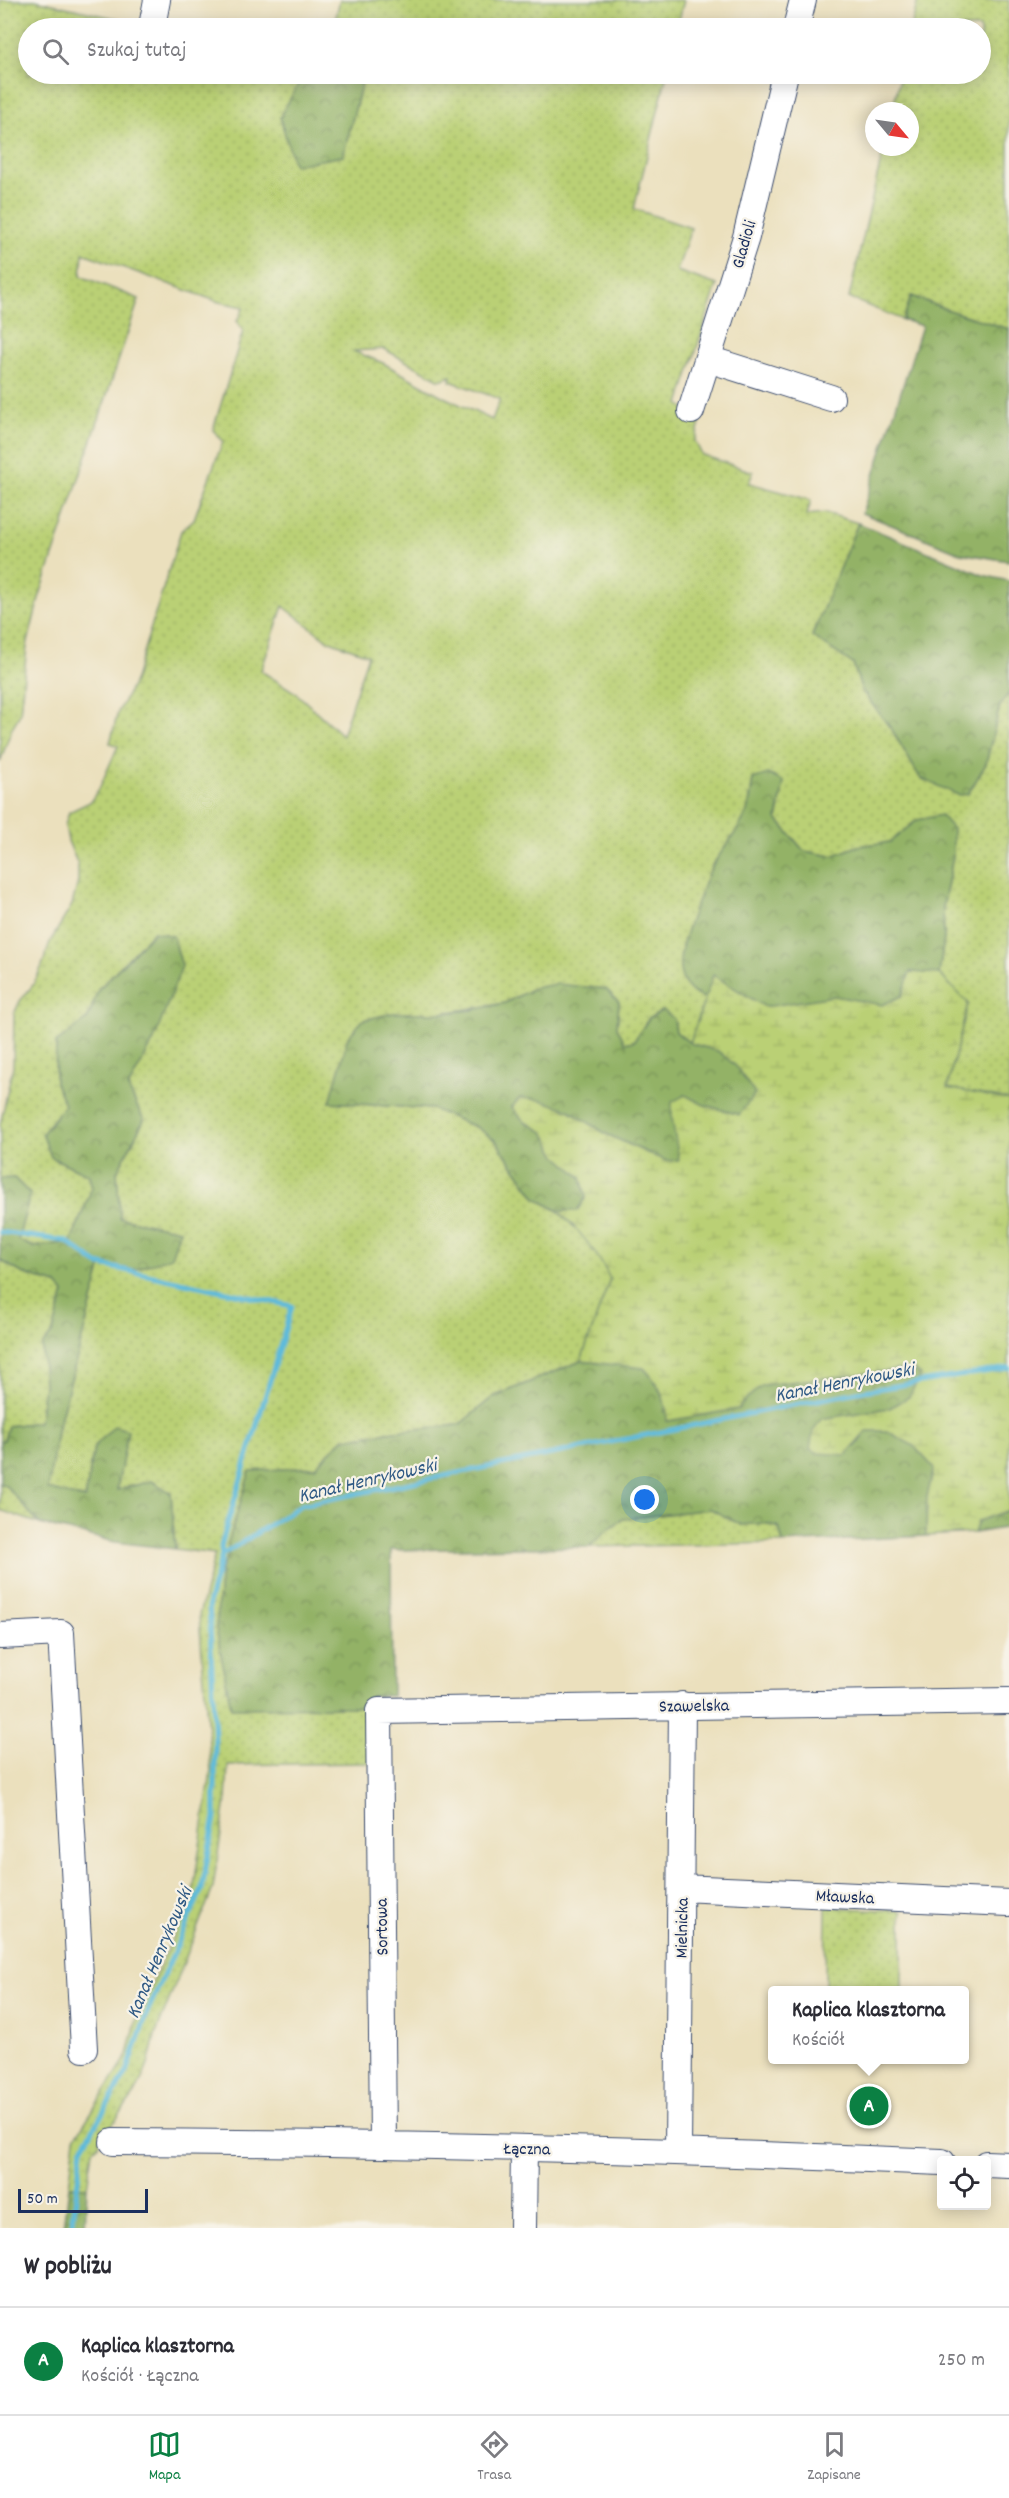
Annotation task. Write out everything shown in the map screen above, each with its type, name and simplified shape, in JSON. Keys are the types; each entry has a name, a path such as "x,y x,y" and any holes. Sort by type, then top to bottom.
{"street":[{"path":"798,18 802,0"},
{"name":"Gladioli","path":"691,411 746,237 783,84"},
{"path":"708,359 831,398"},
{"path":"0,1636 61,1634 84,2049"},
{"name":"Szawelska","path":"379,1711 1009,1701"},
{"name":"Mielnicka","path":"678,2151 682,1705"},
{"name":"Sortowa","path":"379,1711 383,2143"},
{"name":"Mławska","path":"681,1888 1009,1904"},
{"name":"Łączna","path":"113,2142 383,2143 678,2151 937,2162"},
{"path":"524,2148 524,2228"},
{"path":"991,2164 1009,2165"}],"green space":[{"path":"0,0 35,0 114,18 18,18 18,84 298,84 280,117 343,156 361,84 665,84 634,209 691,228 677,271 717,285 679,404 701,420 695,441 702,455 753,472 749,483 811,500 807,515 826,513 858,523 812,636 853,664 862,691 892,730 986,764 1000,705 1009,693 1009,1100 947,1088 968,1003 939,974 944,938 943,907 953,856 917,820 891,842 858,846 832,856 804,851 777,819 780,807 753,779 748,810 733,839 712,865 696,995 705,998 690,1043 676,1032 674,1019 649,1018 634,1041 625,1043 617,1027 619,1002 534,988 505,1003 442,1013 330,1102 432,1109 478,1128 496,1141 536,1198 558,1211 583,1235 599,1256 610,1279 581,1361 493,1397 459,1425 343,1439 315,1467 250,1472 228,1543 228,1556 221,1568 216,1628 371,1707 370,1763 228,1765 226,1800 213,1888 155,2036 148,2065 136,2092 93,2151 87,2187 69,2186 75,2138 128,2055 137,2017 193,1893 211,1771 199,1615 215,1554 175,1549 171,1493 152,1481 117,1490 127,1430 94,1447 85,1499 47,1490 57,1431 102,1264 133,1270 180,1230 120,1218 117,1172 144,1120 128,1088 154,1040 153,932 98,990 88,1018 56,1043 55,1083 65,1104 51,1157 89,1175 92,1188 71,1242 33,1247 18,1240 30,1194 14,1178 0,1179 0,1125 13,1066 14,1014 20,1001 33,985 50,942 72,905 78,882 78,865 68,841 65,825 69,812 90,802 99,789 118,746 110,743 118,712 134,682 181,531 194,519 223,441 213,430 243,331 237,321 244,307 219,302 83,253 81,276 139,299 39,598 27,646 20,714 12,728 0,762","holes":["384,349 440,380 451,376 450,381 500,399 492,420 444,397 383,363 353,351","283,606 327,640 368,655 342,735 296,693 261,671"]},
{"path":"340,0 684,0 680,18 336,18"},
{"path":"918,0 1009,0 1009,329 912,296 903,320 849,298 882,156 919,156 919,102 894,102 899,84 991,84 991,18 914,18"},
{"path":"298,84 361,84 343,156 294,165 280,117"},
{"path":"911,296 1009,329 1009,561 960,553 862,513 922,326 903,320"},
{"path":"858,523 983,575 1009,581 1009,693 1000,705 986,764 968,794 958,795 920,778 892,730 862,691 853,664 812,636"},
{"path":"768,774 784,782 777,819 804,851 832,856 858,846 890,842 917,820 941,815 953,829 953,856 943,907 944,938 939,974 910,972 902,996 882,1005 834,996 765,1007 713,976 705,998 692,992 684,982 680,971 682,945 691,919 710,870 744,819 753,779"},
{"path":"154,932 173,936 182,966 154,1040 128,1088 144,1120 117,1172 120,1218 180,1230 171,1257 133,1270 102,1264 57,1431 48,1489 85,1499 94,1447 114,1426 128,1430 117,1490 152,1481 171,1493 175,1549 115,1542 40,1524 5,1485 0,1484 0,1441 4,1440 8,1426 39,1422 44,1386 42,1346 53,1332 64,1293 56,1284 22,1273 0,1260 0,1179 14,1178 30,1194 18,1240 33,1247 71,1242 92,1188 89,1175 51,1157 42,1134 65,1105 55,1083 56,1043 88,1018 98,990"},
{"path":"910,972 939,974 968,1003 947,1088 1009,1100 1009,1510 978,1521 974,1533 926,1536 927,1497 934,1468 914,1446 887,1431 867,1431 846,1455 817,1453 810,1449 813,1431 821,1419 890,1408 909,1397 921,1375 911,1368 763,1385 738,1409 667,1421 661,1392 644,1368 581,1361 610,1279 587,1242 558,1211 577,1211 586,1197 581,1177 557,1156 544,1132 524,1121 512,1107 520,1098 541,1100 569,1110 606,1134 647,1153 666,1161 679,1160 672,1118 672,1102 685,1095 704,1105 739,1115 755,1094 736,1066 718,1051 690,1043 713,975 765,1007 834,996 882,1005 902,996"},
{"path":"556,984 606,989 619,1002 617,1027 625,1043 634,1041 649,1018 663,1010 674,1019 676,1032 690,1043 718,1051 736,1066 755,1094 740,1115 704,1105 685,1095 672,1118 680,1160 666,1161 606,1134 569,1110 520,1098 512,1107 524,1121 544,1132 557,1156 581,1177 586,1197 577,1211 558,1211 536,1198 496,1141 478,1128 432,1109 330,1102 348,1037 363,1020 393,1013 442,1013 471,1010 505,1003 534,988"},
{"path":"0,1260 22,1273 56,1284 64,1293 53,1332 42,1346 44,1386 39,1422 8,1426 4,1440 0,1441"},
{"path":"581,1361 644,1368 661,1392 667,1421 738,1409 763,1385 911,1368 921,1375 909,1397 890,1408 821,1419 855,1447 867,1431 887,1431 914,1446 934,1468 927,1497 926,1536 783,1543 779,1527 765,1523 741,1525 711,1509 623,1519 589,1547 391,1550 392,1696 371,1696 371,1707 231,1708 216,1628 221,1568 228,1556 228,1543 250,1471 315,1467 343,1439 459,1425 493,1397"},
{"path":"0,1484 5,1485 40,1524 0,1510"},
{"path":"711,1509 741,1525 765,1523 779,1528 783,1543 589,1547 623,1519"},
{"path":"1009,1510 1009,1527 974,1533 978,1521"},
{"path":"826,1907 902,1911 902,1986 825,1986"},
{"path":"69,2186 87,2187 85,2228 64,2228"}],"waterway":[{"path":"0,1232 66,1241 97,1264 292,1306 221,1546 222,1555"},
{"name":"Kanał Henrykowski","path":"72,2228 82,2148 127,2072 147,2013 202,1889 215,1817 215,1741 209,1601 222,1555 301,1505 857,1392 1009,1368"}],"place":[{"name":"Kaplica klasztorna","path":"869,2106"}]}
